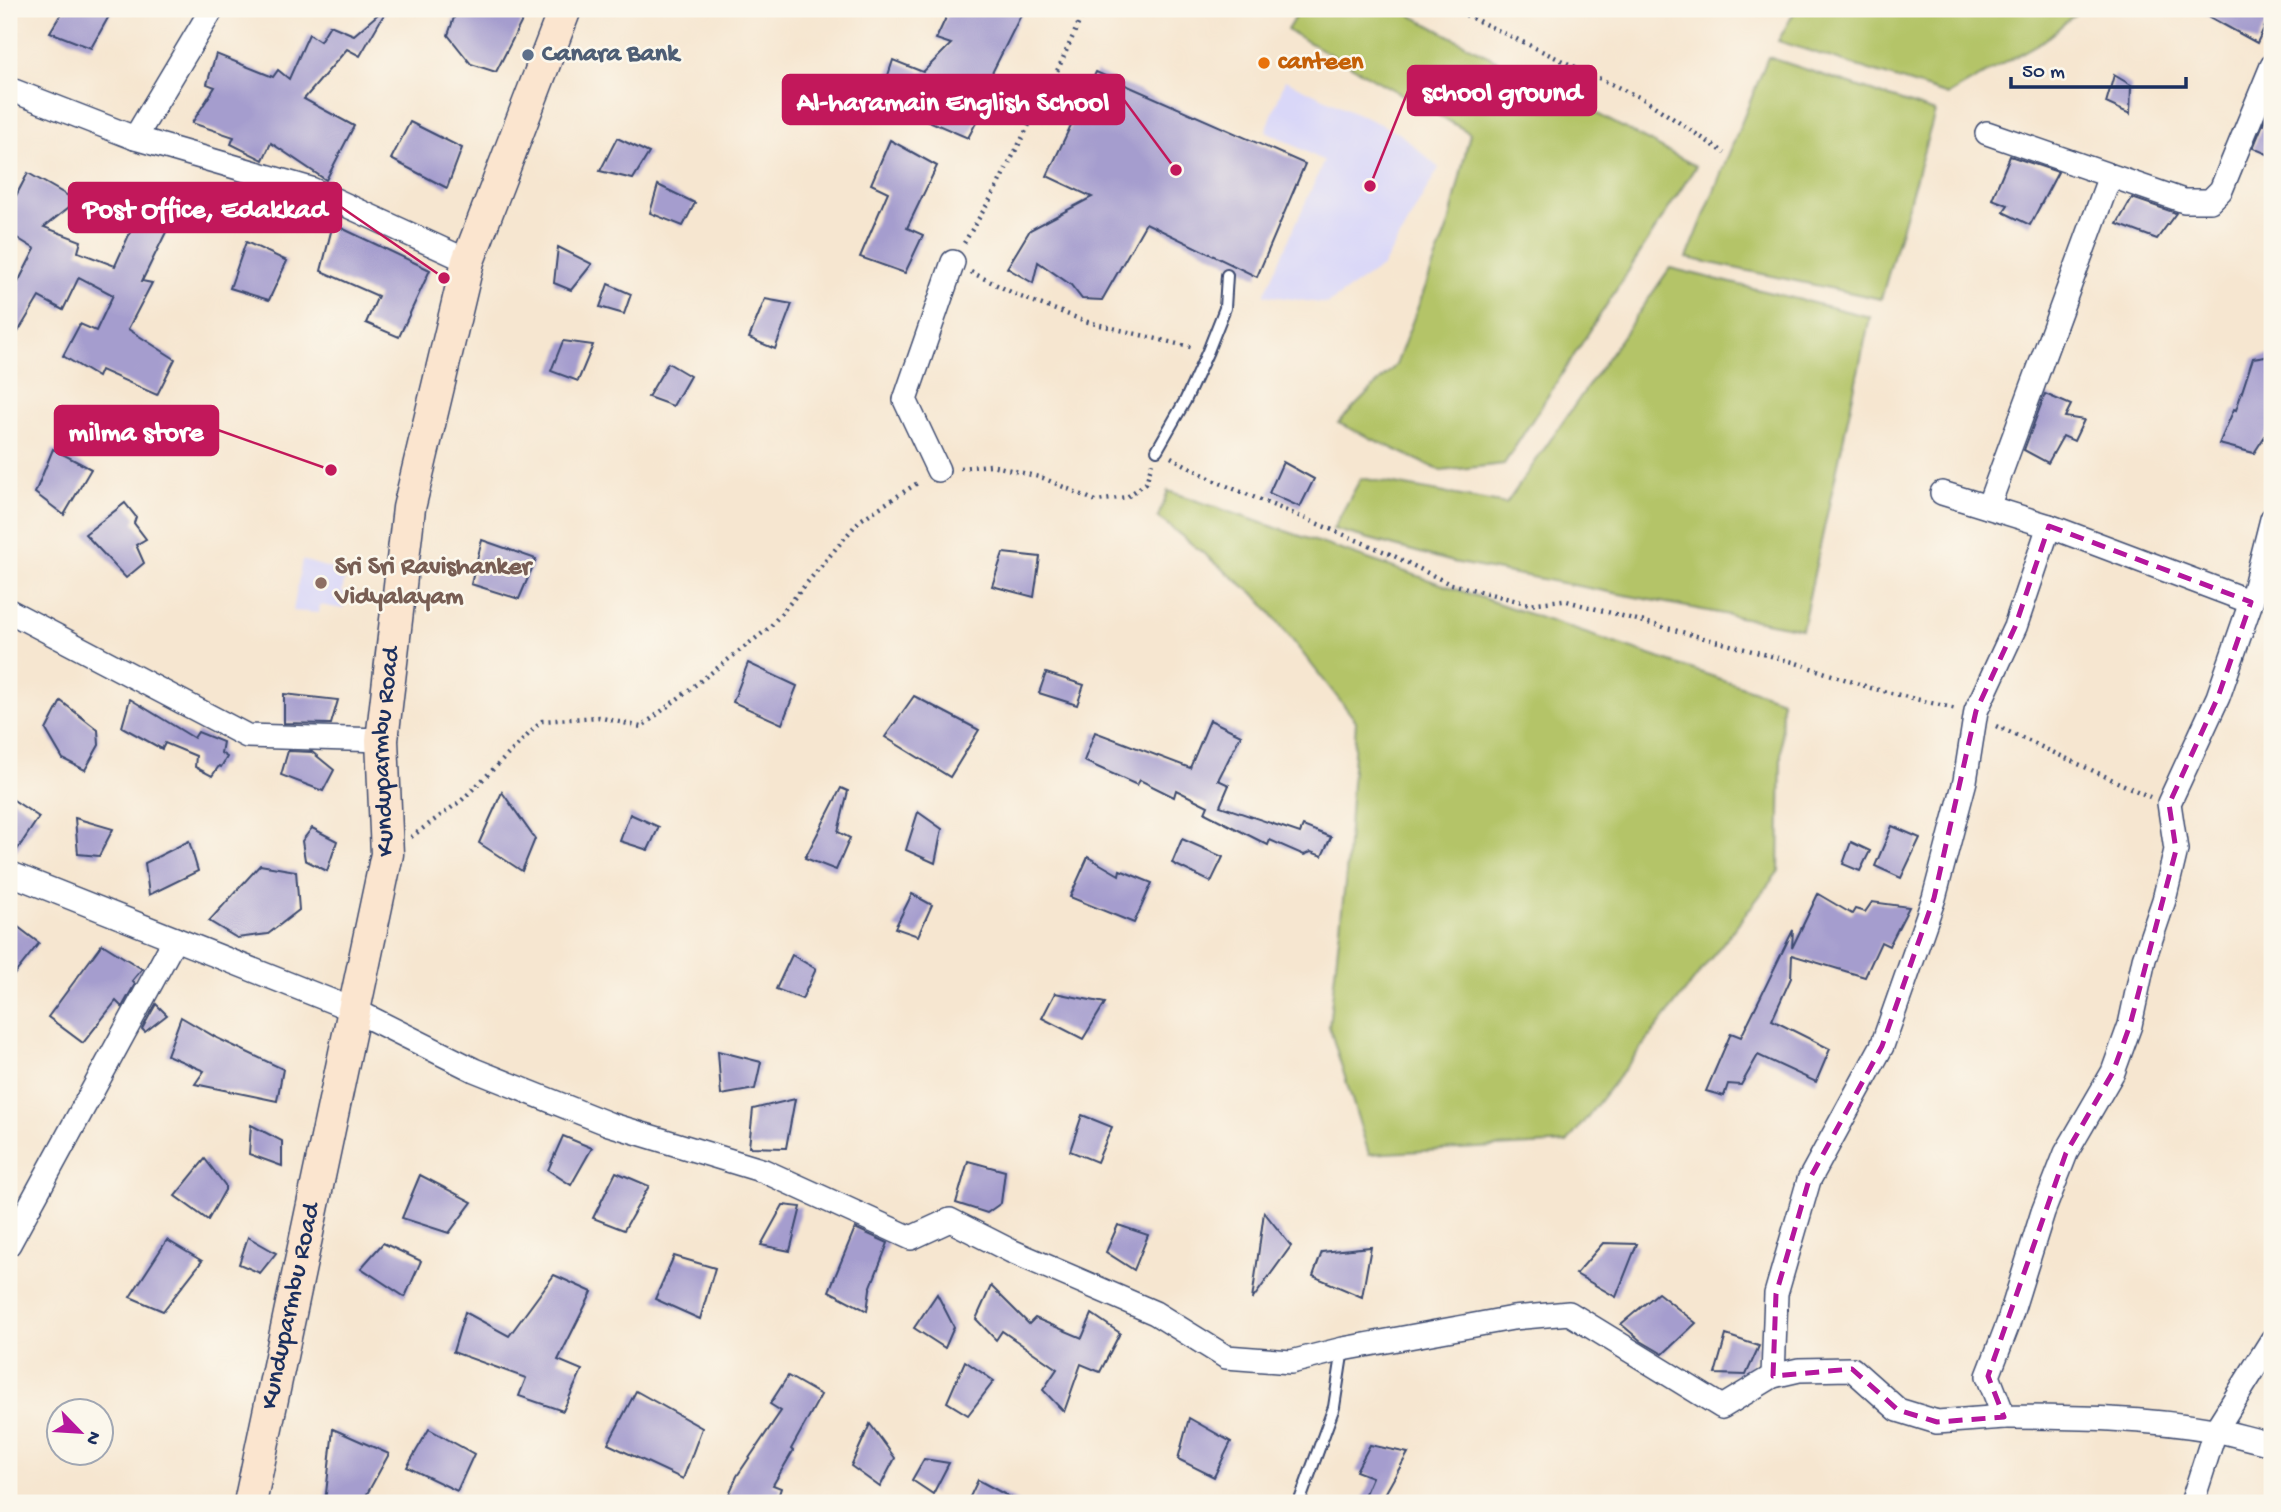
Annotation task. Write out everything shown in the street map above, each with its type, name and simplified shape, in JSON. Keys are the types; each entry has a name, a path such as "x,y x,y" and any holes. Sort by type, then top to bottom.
{"main road":[{"name":"Kunduparmbu Road","path":"250,1503 387,854 382,740 409,508 468,261 565,9"}],"street":[{"path":"135,138 212,9"},
{"path":"1987,134 2184,201 2210,201 2221,190 2272,66"},
{"path":"9,89 135,138 311,189 468,261"},
{"path":"1988,507 2110,176"},
{"path":"938,470 905,400 953,262"},
{"path":"1942,492 2049,526 2250,602"},
{"path":"2004,1417 1988,1376 2008,1324 2042,1212 2066,1153 2113,1072 2130,1025 2144,959 2164,900 2176,850 2169,803 2218,697 2250,602 2272,520"},
{"path":"1773,1376 1776,1294 1809,1180 1886,1034 1934,898 1965,781 1975,717 2015,627 2049,526"},
{"path":"9,611 247,736 382,740"},
{"path":"9,873 354,1010 474,1070 609,1124 764,1171 911,1238 950,1220 1011,1251 1155,1313 1226,1357 1291,1362 1343,1349 1513,1318 1569,1313 1722,1407 1773,1376 1798,1370 1852,1369 1898,1410 1937,1422 2004,1417 2094,1417 2215,1431 2272,1444"},
{"path":"9,1244 175,939"},
{"path":"2192,1503 2215,1431 2272,1340"}],"lane":[{"path":"1157,450 1209,351 1225,308 1227,275"},
{"path":"1299,1503 1334,1407 1343,1349"}],"path":[{"path":"1085,9 1059,67 991,198 953,262 1021,297 1088,322 1209,351"},
{"path":"1453,9 1645,100 1725,153"},
{"path":"387,854 462,800 542,721 598,717 641,727 769,628 859,521 938,470 991,465 1043,478 1096,501 1127,496 1146,483 1157,450 1215,481 1390,554 1448,583 1529,604 1563,600 1793,662 1871,688 1961,710 2170,807"}],"highlighted area":[{"path":"2049,526 2251,602 2218,697 2169,804 2176,850 2130,1025 2113,1072 2066,1153 1988,1376 2004,1417 1937,1422 1898,1410 1852,1369 1773,1376 1776,1294 1809,1180 1882,1046 1934,898 1976,711 2015,627"}],"shaded area":[{"path":"1285,80 1399,133 1439,168 1383,266 1327,304 1264,295 1324,161 1266,131"},
{"name":"Sri Sri Ravishanker Vidyalayam","path":"302,560 346,573 342,592 347,594 343,609 320,605 319,613 293,611"}],"green space":[{"path":"1300,9 1399,9 1696,166 1504,464 1441,471 1338,423 1396,365 1449,224 1470,133 1287,30"},
{"path":"1796,9 2081,9 2046,39 1948,95 1778,41"},
{"path":"1768,57 1935,112 1881,299 1687,258"},
{"path":"1670,268 1870,317 1802,629 1453,562 1333,529 1361,478 1506,504"},
{"path":"1168,491 1782,700 1779,871 1567,1143 1369,1154 1329,1026 1346,874 1356,721 1259,598 1158,517"}],"building":[{"path":"64,9 113,9 91,48 50,32"},
{"path":"384,9 386,11 360,56 347,49 304,99 354,126 326,180 271,143 263,160 231,144 234,137 192,123 215,87 207,84 216,54 273,77 278,70 289,79 309,34 320,41 330,25 354,35"},
{"path":"457,9 528,9 496,72 471,64 448,35"},
{"path":"950,9 1024,9 988,81 996,85 968,138 880,100 893,60 923,72 951,44 936,39"},
{"path":"2195,9 2272,9 2272,11 2257,43"},
{"path":"1096,72 1305,164 1257,277 1146,223 1102,300 1082,299 1071,285 1038,262 1033,283 1007,268 1030,230 1092,197 1047,176"},
{"path":"2114,75 2131,85 2130,114 2106,103"},
{"path":"2272,102 2272,156 2253,148"},
{"path":"410,122 462,148 447,188 391,159"},
{"path":"617,138 649,153 633,179 600,171"},
{"path":"890,140 937,166 907,228 923,235 905,273 860,257 888,192 871,184"},
{"path":"2010,156 2058,172 2030,225 2003,212 2008,205 1992,199"},
{"path":"28,173 77,201 44,227 81,241 78,252 115,266 141,208 171,222 142,281 152,283 128,329 175,359 157,395 101,370 98,377 63,356 80,324 96,331 113,295 79,277 63,310 39,297 9,347 9,300 35,249 9,233 9,209"},
{"path":"658,185 695,203 683,226 650,213"},
{"path":"2132,198 2176,213 2157,239 2117,224"},
{"path":"333,224 430,270 399,337 366,323 378,296 321,271"},
{"path":"246,242 287,261 269,300 230,288"},
{"path":"558,247 592,264 571,290 554,283"},
{"path":"608,284 631,294 624,314 600,307"},
{"path":"765,299 792,304 775,349 749,338"},
{"path":"563,341 593,345 578,381 551,371"},
{"path":"2272,355 2272,425 2254,453 2219,444 2234,409 2236,410 2253,358"},
{"path":"668,363 690,376 673,406 648,397"},
{"path":"2045,394 2071,405 2065,417 2084,420 2074,441 2063,436 2048,463 2024,450"},
{"path":"53,449 91,469 64,515 35,493"},
{"path":"1283,462 1314,479 1300,507 1269,493"},
{"path":"125,503 136,517 134,523 146,539 136,545 144,563 126,578 85,534"},
{"path":"482,540 536,559 519,599 471,584"},
{"path":"1003,553 1040,557 1034,597 992,586"},
{"path":"748,663 797,686 782,724 733,702"},
{"path":"1046,673 1084,685 1077,705 1039,693"},
{"path":"284,694 338,700 331,724 284,723"},
{"path":"914,696 979,730 950,777 885,737"},
{"path":"130,699 194,738 198,732 223,742 221,753 227,757 221,767 219,766 212,776 195,767 196,756 165,743 162,749 122,727"},
{"path":"61,701 98,730 99,745 85,770 63,759 46,730"},
{"path":"1210,720 1241,735 1218,780 1229,785 1220,806 1300,833 1303,826 1331,837 1322,856 1311,852 1304,855 1270,840 1268,845 1205,813 1208,806 1176,790 1174,797 1140,780 1137,785 1084,761 1095,732 1190,768"},
{"path":"288,751 312,752 334,770 323,791 281,775"},
{"path":"841,788 848,791 838,832 850,838 836,870 805,858"},
{"path":"502,792 535,839 522,871 479,843"},
{"path":"9,797 39,817 11,859 9,859"},
{"path":"918,812 942,829 935,863 906,850"},
{"path":"630,814 659,827 648,850 620,841"},
{"path":"75,818 113,829 99,856 78,854"},
{"path":"1892,826 1920,838 1901,878 1875,866"},
{"path":"312,828 337,841 327,871 305,860 302,841"},
{"path":"1182,839 1223,857 1211,882 1172,863"},
{"path":"189,841 198,871 149,895 145,863"},
{"path":"1851,842 1870,851 1860,871 1843,864"},
{"path":"1088,857 1119,875 1120,870 1152,883 1134,923 1070,897"},
{"path":"260,865 296,871 299,910 268,934 237,938 209,921"},
{"path":"912,894 932,905 918,936 895,928"},
{"path":"1818,894 1852,914 1855,909 1865,912 1872,902 1909,907 1889,946 1881,942 1865,977 1792,955 1791,978 1772,1020 1830,1049 1816,1082 1758,1055 1741,1085 1728,1084 1724,1096 1706,1091 1731,1033 1741,1037 1793,930 1792,948"},
{"path":"9,920 39,943 9,981"},
{"path":"102,944 142,969 132,981 135,984 122,1007 116,1001 83,1043 48,1017"},
{"path":"792,955 816,969 802,999 776,989"},
{"path":"1055,993 1105,1003 1083,1039 1042,1018"},
{"path":"156,1004 167,1015 145,1032 142,1029"},
{"path":"181,1017 217,1038 283,1069 277,1101 195,1084 204,1071 167,1055"},
{"path":"718,1051 761,1062 755,1089 721,1095"},
{"path":"795,1099 786,1148 749,1147 753,1109"},
{"path":"1082,1115 1112,1127 1097,1162 1070,1151"},
{"path":"251,1125 282,1141 282,1166 249,1154"},
{"path":"563,1136 592,1148 571,1185 548,1170"},
{"path":"205,1159 225,1185 225,1190 208,1220 175,1196"},
{"path":"968,1161 1005,1171 1001,1203 987,1213 956,1203"},
{"path":"616,1172 649,1186 624,1230 593,1218"},
{"path":"420,1175 472,1202 449,1233 402,1218"},
{"path":"783,1205 801,1207 790,1251 761,1245"},
{"path":"1264,1212 1291,1246 1252,1300"},
{"path":"1118,1225 1148,1235 1134,1270 1106,1252"},
{"path":"855,1228 888,1243 870,1289 867,1311 829,1291"},
{"path":"248,1237 276,1253 260,1273 239,1264"},
{"path":"167,1240 202,1261 163,1311 130,1297"},
{"path":"383,1243 421,1261 405,1297 361,1268"},
{"path":"1603,1243 1637,1244 1616,1297 1576,1274"},
{"path":"1371,1247 1362,1297 1313,1276 1322,1252"},
{"path":"674,1256 715,1268 700,1319 655,1299"},
{"path":"554,1275 592,1292 558,1360 582,1370 563,1411 519,1396 526,1378 453,1352 465,1312 509,1336"},
{"path":"991,1286 1029,1324 1035,1318 1082,1338 1092,1314 1120,1333 1100,1372 1081,1364 1064,1412 1043,1390 1057,1369 1002,1331 996,1340 976,1319"},
{"path":"1658,1293 1696,1323 1663,1354 1641,1341 1621,1324"},
{"path":"937,1294 954,1327 945,1348 914,1328"},
{"path":"1726,1335 1759,1346 1746,1375 1715,1374"},
{"path":"965,1361 994,1381 968,1415 947,1402"},
{"path":"788,1376 821,1395 773,1485 781,1488 776,1503 725,1503 737,1476 781,1411 770,1404"},
{"path":"636,1391 702,1428 683,1479 608,1444"},
{"path":"1189,1418 1231,1442 1214,1477 1178,1459"},
{"path":"870,1424 895,1458 880,1487 851,1466"},
{"path":"333,1429 389,1454 362,1503 325,1503"},
{"path":"429,1429 474,1454 457,1491 407,1467"},
{"path":"1370,1445 1408,1453 1380,1503 1361,1503 1372,1477 1356,1471"},
{"path":"924,1459 949,1463 933,1494 912,1480"},
{"path":"978,1480 1021,1503 967,1503"}],"place":[{"name":"Canara Bank","path":"528,55"},
{"name":"canteen","path":"1264,63"},
{"name":"Al-haramain English School","path":"1176,170"},
{"name":"school ground","path":"1370,186"},
{"name":"Post Office, Edakkad","path":"444,278"},
{"name":"milma store","path":"331,470"},
{"name":"Sri Sri Ravishanker Vidyalayam","path":"321,583"}]}
